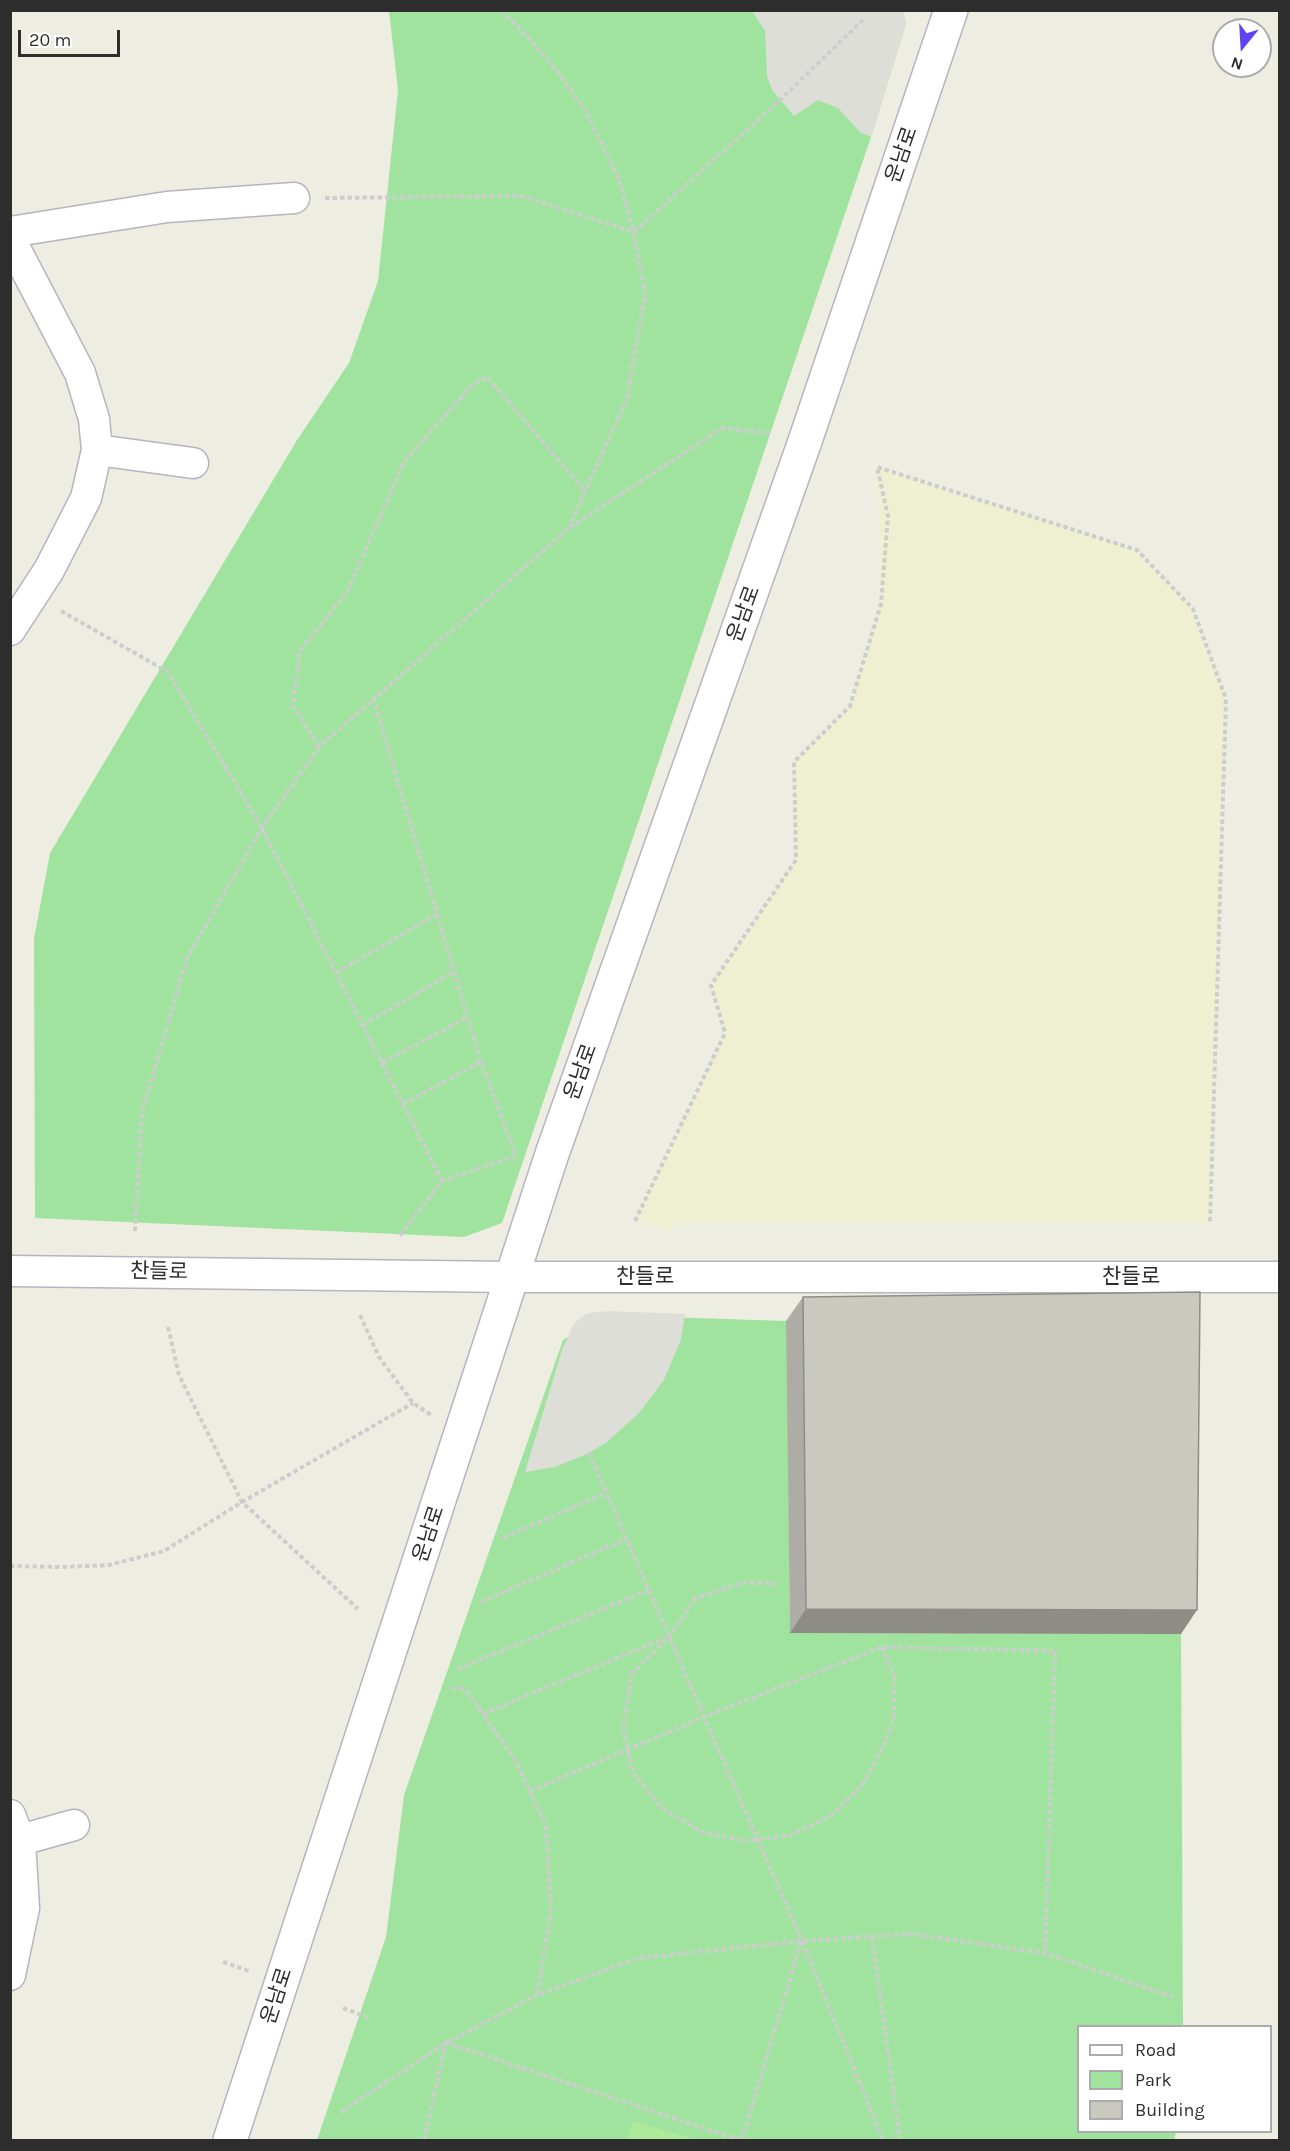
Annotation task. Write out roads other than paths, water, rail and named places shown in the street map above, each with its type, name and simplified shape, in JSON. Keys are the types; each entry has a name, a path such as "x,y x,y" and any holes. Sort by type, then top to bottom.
{"street":[{"name":"운남로","path":"230,2140 552,1154 804,444 951,10"},
{"path":"10,232 167,207 294,198"},
{"path":"10,239 80,373 94,419 97,450 86,498 49,570 10,630"},
{"path":"97,450 193,463"},
{"name":"찬들로","path":"10,1271 512,1277 1280,1277"},
{"path":"10,1975 24,1908 14,1833 74,1826"}]}
